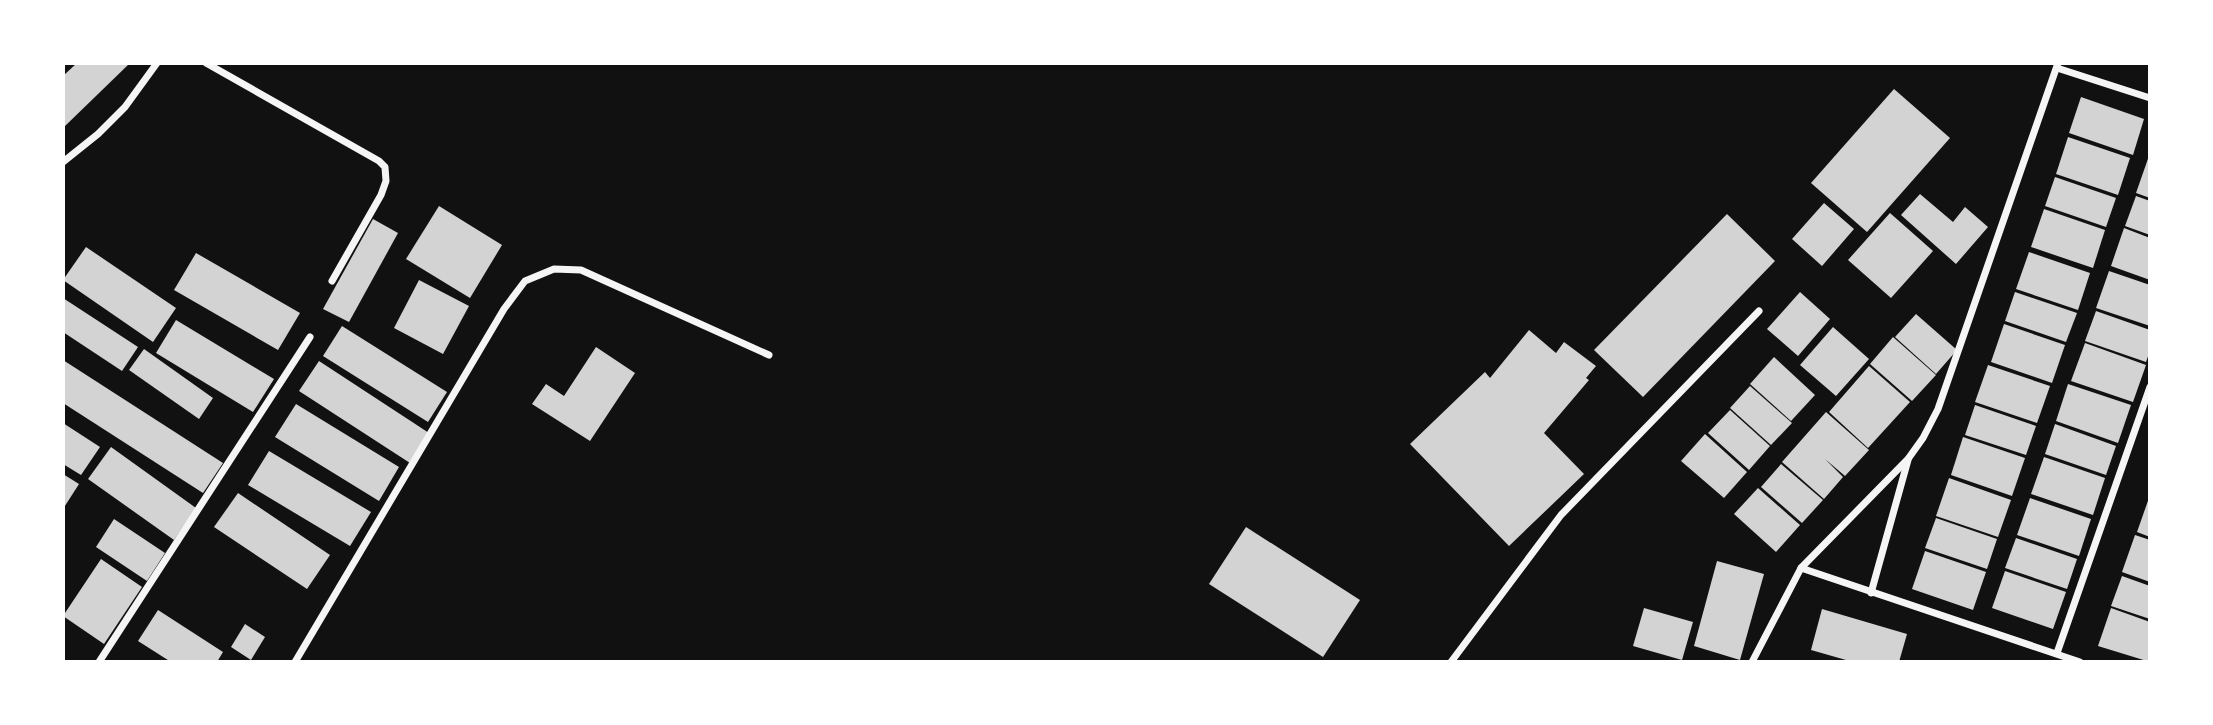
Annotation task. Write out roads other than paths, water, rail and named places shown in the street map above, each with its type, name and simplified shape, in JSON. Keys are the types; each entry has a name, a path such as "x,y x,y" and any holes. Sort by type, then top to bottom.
{"street":[{"path":"63,162 98,134 125,107 157,63"},
{"path":"206,63 379,161 385,167 386,181 381,195 332,281"},
{"path":"1752,662 1801,568 1908,459 1923,438 1938,408 2057,65 2150,98"},
{"path":"295,662 504,309 525,281 554,269 581,270 769,355"},
{"path":"1451,662 1562,515 1759,311"},
{"path":"99,662 310,337"},
{"path":"2057,653 2150,387"},
{"path":"1871,593 1908,459"},
{"path":"1801,568 2080,662"}]}
